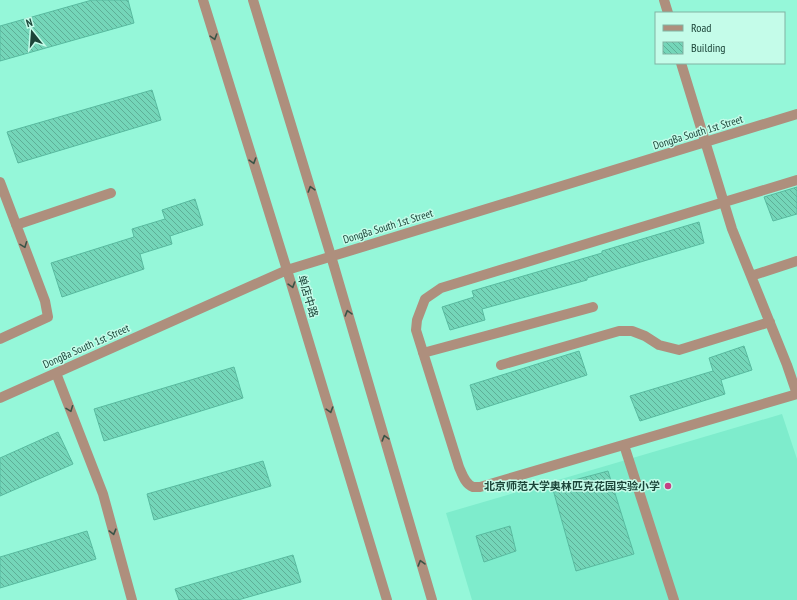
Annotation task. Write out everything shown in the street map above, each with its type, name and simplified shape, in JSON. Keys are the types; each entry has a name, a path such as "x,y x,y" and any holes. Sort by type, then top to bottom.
{"street":[{"name":"单店中路","path":"202,0 287,270 387,600"},
{"path":"253,0 331,256 432,600"},
{"path":"664,0 668,12"},
{"path":"681,64 724,202 732,229 787,365 797,394 480,487 473,487 466,481 462,476 459,467 416,330 417,320 425,299 441,288 724,202 797,180"},
{"name":"DongBa South 1st Street","path":"0,398 287,270 797,114"},
{"path":"0,182 45,301 48,317 0,339"},
{"path":"16,225 111,194"},
{"path":"751,276 797,261"},
{"path":"423,354 593,307"},
{"path":"501,365 619,331 632,331 645,336 659,345 679,350 770,322"},
{"path":"56,373 103,494 132,600"},
{"path":"624,445 674,600"}],"shaded area":[{"name":"北京师范大学奥林匹克花园实验小学","path":"782,414 797,459 797,600 472,600 446,513"}],"building":[{"path":"92,0 128,0 134,23 0,61 0,26"},
{"path":"152,90 161,120 18,163 7,132"},
{"path":"797,187 797,214 773,221 764,197"},
{"path":"195,199 203,225 170,236 172,244 140,254 144,269 62,297 51,263 134,237 132,229 165,219 162,210"},
{"path":"699,222 704,243 587,278 587,280 482,309 485,320 450,330 442,307 474,297 472,291 602,253 602,251"},
{"path":"744,346 752,370 721,380 725,394 640,421 630,396 713,371 709,358"},
{"path":"579,351 587,375 477,410 470,385"},
{"path":"234,367 243,398 104,441 94,409"},
{"path":"58,432 73,464 0,496 0,458"},
{"path":"263,461 271,486 154,520 147,494"},
{"path":"608,471 634,554 576,571 552,486"},
{"path":"510,526 516,551 484,562 476,536"},
{"path":"87,531 96,559 0,588 0,557"},
{"path":"293,555 301,582 238,600 179,600 175,589"}],"place":[{"name":"北京师范大学奥林匹克花园实验小学","path":"668,486"}]}
